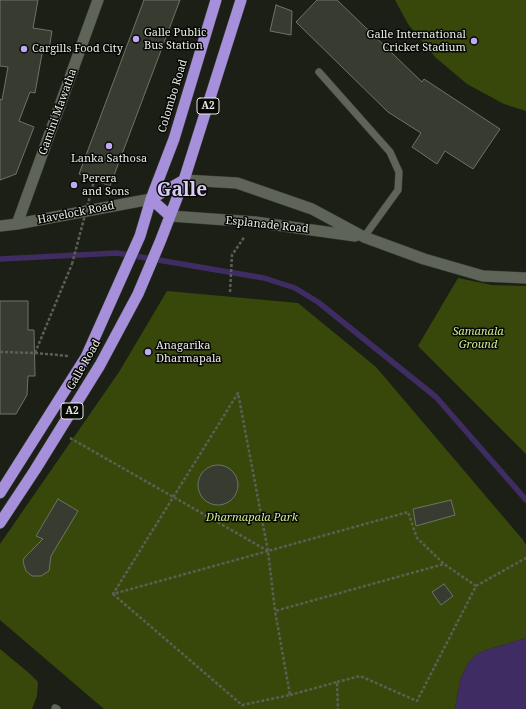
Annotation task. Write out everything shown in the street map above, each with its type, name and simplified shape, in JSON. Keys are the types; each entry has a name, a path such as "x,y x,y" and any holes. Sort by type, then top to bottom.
{"highway":[{"name":"Colombo Road","path":"151,199 174,139 216,0"},
{"name":"A2","path":"171,214 184,180 241,0"},
{"path":"171,214 151,199 184,180"},
{"name":"Galle Road","path":"0,493 86,357 136,245 151,199"},
{"name":"Galle Road","path":"0,523 100,365 138,294 171,214"}],"street":[{"name":"Gamini Mawatha","path":"17,224 98,0"},
{"name":"Esplanade Road","path":"184,180 237,183 312,208 364,237 424,259 483,276 526,278"},
{"name":"Havelock Road","path":"0,226 151,199"},
{"name":"Esplanade Road","path":"171,214 255,222 364,237"}],"lane":[{"path":"319,72 390,152 399,172 398,190 364,237"}],"path":[{"path":"35,353 72,264 94,181"},
{"path":"230,292 232,255 255,222"},
{"path":"0,352 86,357"},
{"path":"113,594 238,393 268,551 275,611 290,695"},
{"path":"59,432 268,551"},
{"path":"113,594 408,512 417,538 444,564 476,586"},
{"path":"113,594 242,706 360,676 417,701 476,586 526,558"},
{"path":"275,611 444,564"},
{"path":"337,682 338,709"}],"green space":[{"name":"Galle International Cricket Stadium","path":"395,0 526,0 526,111 504,104 467,84 435,57 408,24"},
{"name":"Samanala Ground","path":"458,278 492,285 526,286 526,454 418,346"},
{"name":"Dharmapala Park","path":"167,291 298,303 376,367 523,540 526,545 526,638 486,650 477,654 468,663 460,680 455,709 104,709 0,620 0,544 119,372"},
{"path":"0,649 38,682 37,696 32,709 0,709"}],"shaded area":[{"path":"526,638 526,709 455,709 460,680 468,663 477,654"}],"building":[{"path":"0,0 38,0 33,28 52,31 49,49 43,48 35,93 30,92 19,121 34,127 16,174 0,180 0,99 2,100 8,67 0,66"},
{"path":"144,0 180,0 110,186 79,174"},
{"path":"317,0 337,0 422,82 424,79 500,129 473,169 445,151 437,164 412,147 421,133 388,112 296,22"},
{"path":"276,5 292,11 291,35 270,31"},
{"path":"0,301 28,301 28,330 34,330 35,376 28,376 27,395 16,414 0,414"},
{"path":"214,465 222,465 229,468 235,474 238,485 235,496 229,502 222,505 214,505 207,502 201,496 198,489 198,481 201,474 207,468"},
{"path":"58,499 78,511 51,556 49,571 41,576 32,576 26,571 23,562 24,558 43,539 36,536"},
{"path":"451,500 455,515 416,526 413,509"},
{"path":"444,584 453,596 441,605 432,592"}],"waterway":[{"path":"0,259 117,253 264,278 295,288 318,302 436,397 526,500"}],"place":[{"name":"Galle Public Bus Station","path":"136,39"},
{"name":"Galle International Cricket Stadium","path":"474,41"},
{"name":"Cargills Food City","path":"24,49"},
{"name":"Lanka Sathosa","path":"109,146"},
{"name":"Perera and Sons","path":"74,185"},
{"name":"Anagarika Dharmapala","path":"148,352"}],"district":[{"name":"Galle","path":"182,191"}]}
